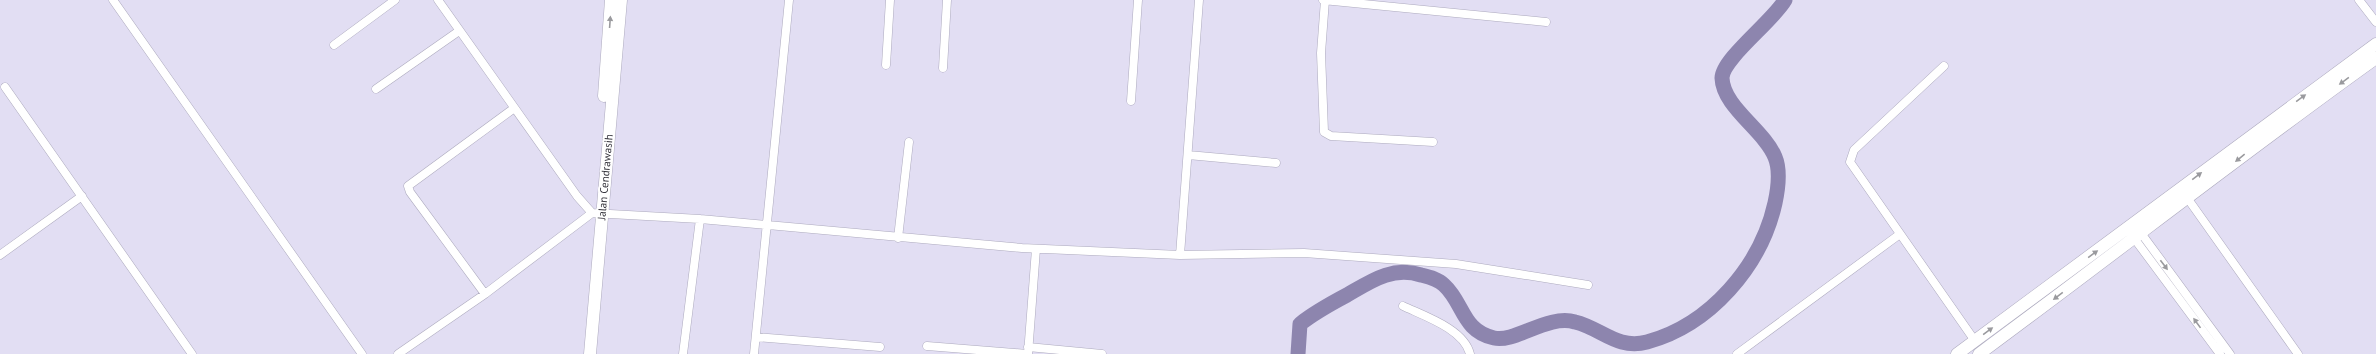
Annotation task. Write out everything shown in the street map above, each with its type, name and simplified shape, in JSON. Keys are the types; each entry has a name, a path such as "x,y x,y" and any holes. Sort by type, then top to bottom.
{"street":[{"path":"112,0 362,354"},
{"path":"334,45 395,0"},
{"path":"438,0 513,109 576,196 597,213 700,219 898,238 1036,249 1180,255 1304,253 1456,264 1588,284"},
{"name":"Jalan Cendrawasih","path":"590,354 597,213 611,0"},
{"name":"Jalan Cendrawasih","path":"583,354 621,0"},
{"path":"754,354 789,0"},
{"path":"886,65 890,0"},
{"path":"943,68 947,0"},
{"path":"1131,101 1138,0"},
{"path":"1180,255 1199,0"},
{"path":"1433,142 1331,136 1324,132 1321,53 1325,0 1546,22"},
{"path":"2359,0 2376,22"},
{"path":"376,88 459,31"},
{"path":"1979,354 2188,199 2264,131 2376,44"},
{"path":"1957,354 2130,226 2264,131 2376,58"},
{"path":"1944,66 1861,142 1850,157 1850,162 1975,341"},
{"path":"5,87 192,354"},
{"path":"485,294 410,192 408,186 513,109"},
{"path":"898,238 909,142"},
{"path":"1188,155 1276,163"},
{"path":"0,255 82,196"},
{"path":"2188,199 2298,354"},
{"path":"398,354 485,294 597,213"},
{"path":"683,354 700,219"},
{"path":"2130,226 2230,354"},
{"path":"1737,354 1900,234"},
{"path":"2138,236 2220,354"},
{"path":"1028,352 1036,249"},
{"path":"1403,306 1456,332 1462,338 1470,354"},
{"path":"756,337 880,347"},
{"path":"927,346 1028,352 1102,354"}],"waterway":[{"path":"1298,354 1300,324 1323,308 1373,280 1382,276 1401,272 1433,278 1442,283 1451,292 1469,323 1483,334 1494,338 1512,336 1543,325 1565,321 1584,325 1618,341 1636,344 1670,334 1692,322 1729,290 1745,270 1758,249 1768,226 1775,203 1778,186 1778,168 1775,157 1770,147 1729,99 1724,89 1722,78 1724,70 1730,61 1771,18 1785,0"}]}
